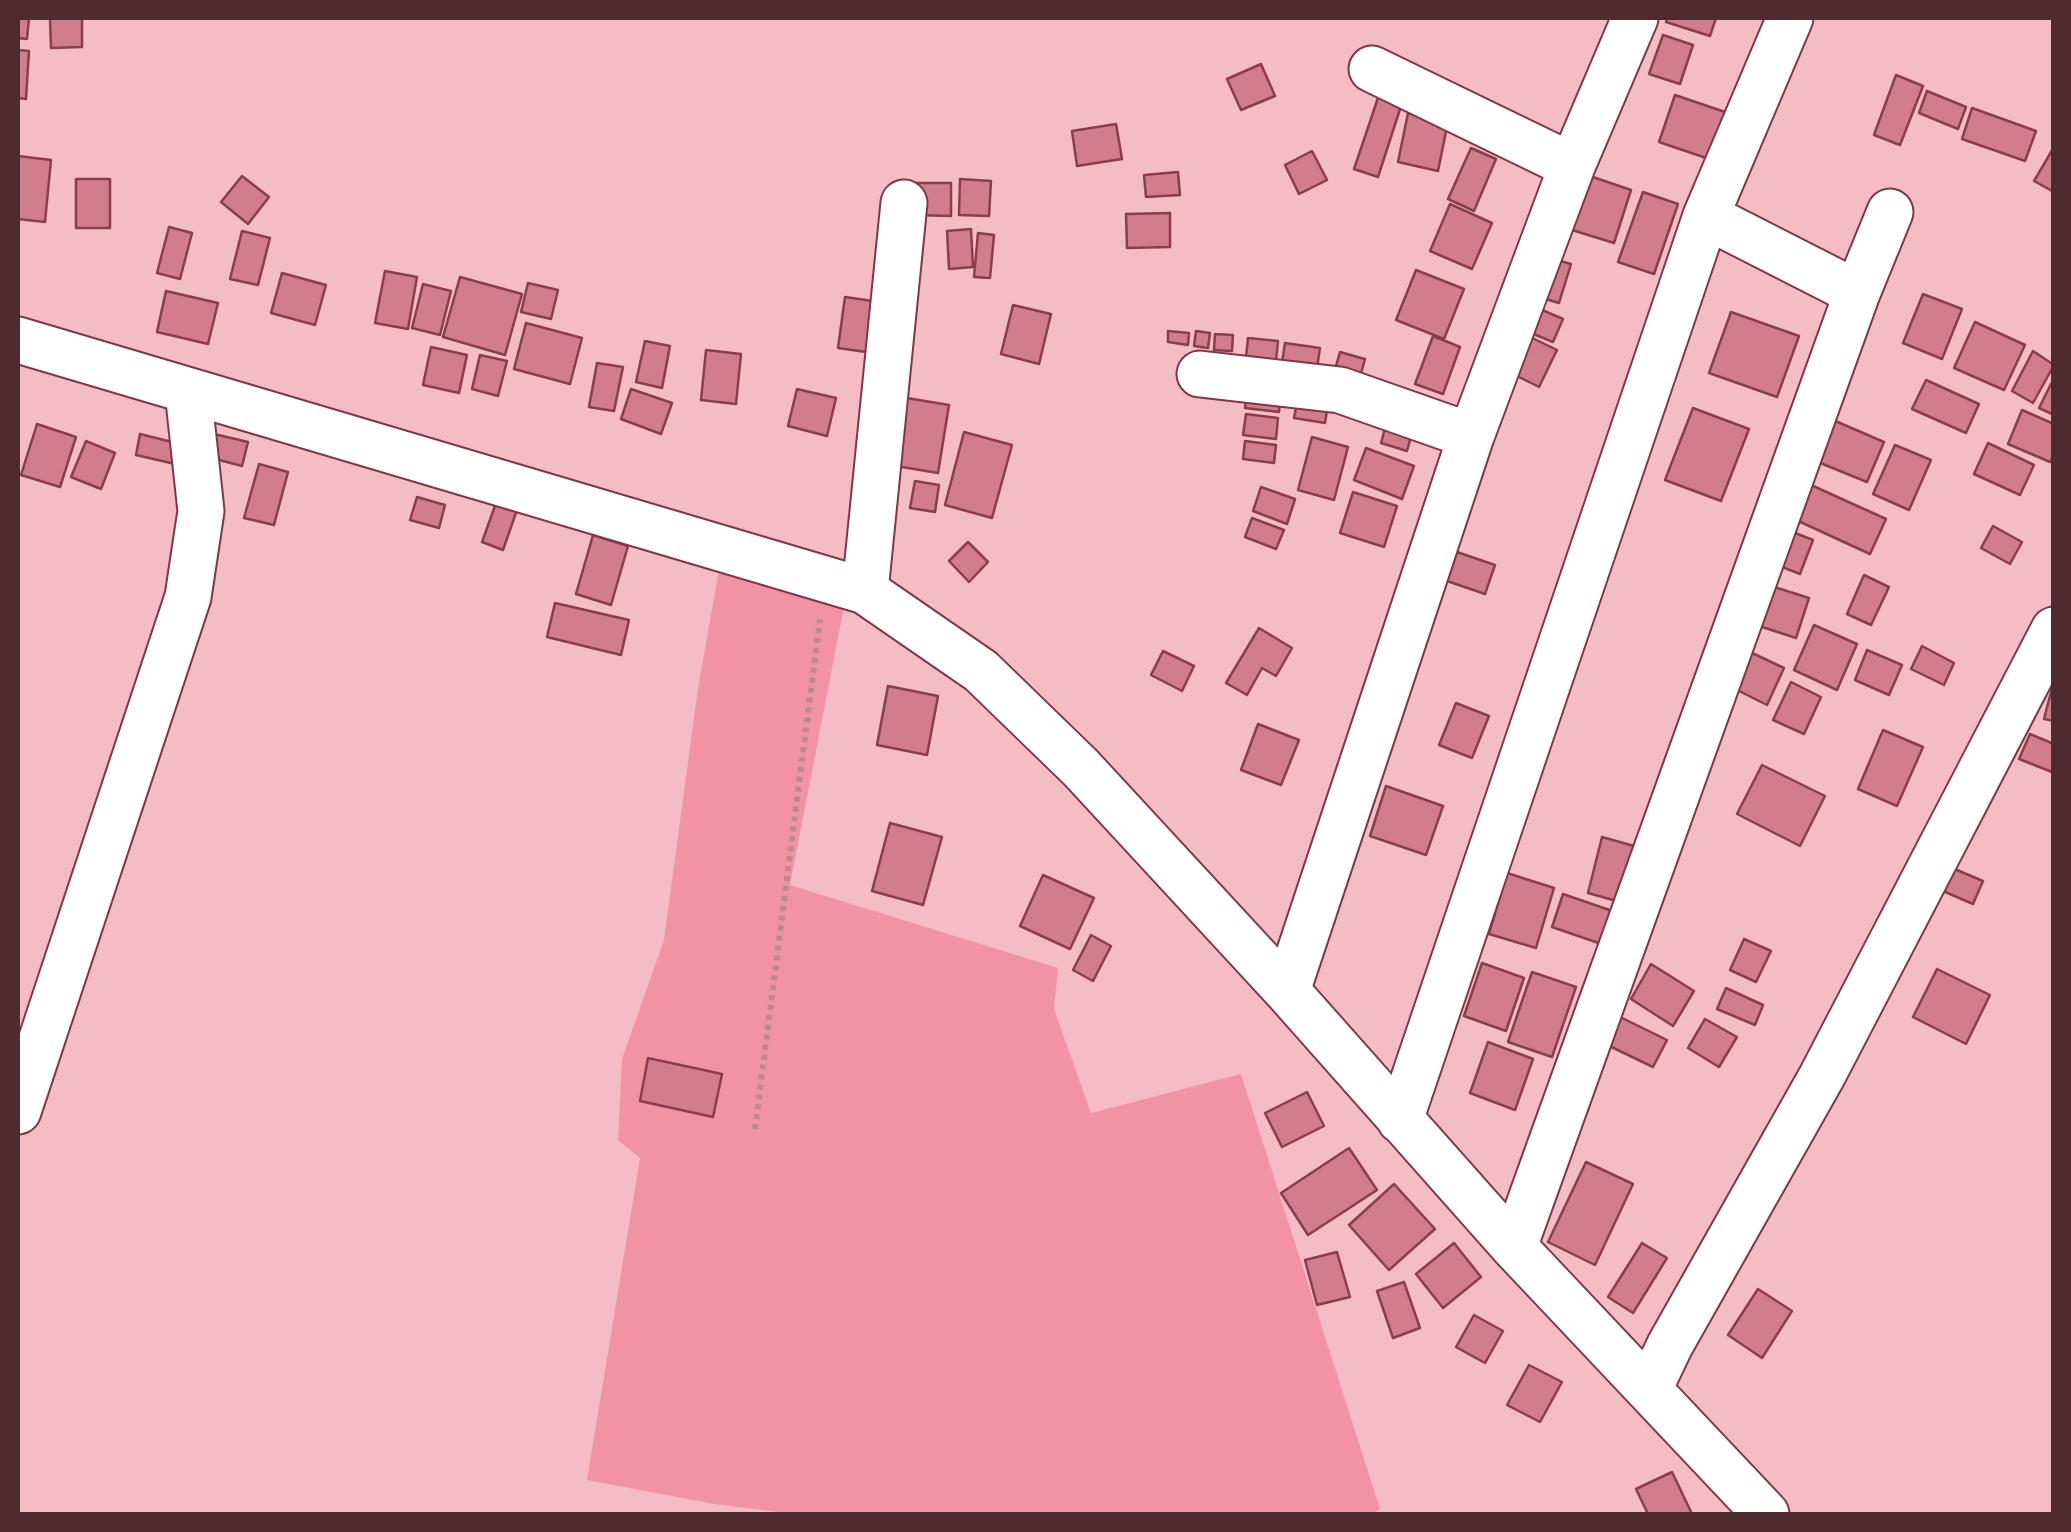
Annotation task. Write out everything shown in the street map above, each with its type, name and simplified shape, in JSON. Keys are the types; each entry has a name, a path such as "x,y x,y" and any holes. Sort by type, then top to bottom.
{"street":[{"path":"1287,991 1471,436 1572,166 1635,18"},
{"path":"1400,1120 1706,216 1790,18"},
{"path":"1372,69 1572,166"},
{"path":"845,585 904,203"},
{"path":"1514,1247 1856,293 1890,212"},
{"path":"1706,216 1856,293"},
{"path":"18,340 845,585 981,671 1080,768 1287,991 1514,1247 1766,1514"},
{"path":"1200,374 1340,390 1471,436"},
{"path":"18,1112 188,596 202,511 188,391"},
{"path":"1649,1390 1670,1345 1822,1076 2054,630"}],"path":[{"path":"756,1128 845,585"}],"shaded area":[{"path":"719,570 847,591 790,885 1058,968 1054,1009 1091,1113 1241,1074 1380,1509 1373,1514 794,1514 714,1504 587,1480 640,1158 618,1140 622,1059 664,940 698,688"}],"building":[{"path":"18,18 29,18 27,39 18,38"},
{"path":"50,18 82,18 82,47 51,48"},
{"path":"1667,18 1716,18 1710,36 1666,22"},
{"path":"1663,35 1693,45 1680,84 1649,74"},
{"path":"18,50 29,51 26,99 18,98"},
{"path":"1261,64 1275,96 1241,110 1227,79"},
{"path":"1896,75 1923,86 1900,145 1874,135"},
{"path":"1927,91 1966,107 1958,129 1919,113"},
{"path":"1380,92 1403,100 1378,177 1354,169"},
{"path":"1675,95 1725,112 1709,159 1659,142"},
{"path":"1972,108 2036,131 2025,161 1962,139"},
{"path":"1408,113 1448,122 1438,171 1398,162"},
{"path":"1116,124 1122,159 1077,166 1072,131"},
{"path":"2054,147 2054,192 2034,181"},
{"path":"1471,148 1496,159 1474,211 1448,199"},
{"path":"1312,151 1327,180 1299,194 1285,165"},
{"path":"18,156 51,160 45,222 18,219"},
{"path":"1178,172 1180,195 1146,197 1144,175"},
{"path":"242,176 269,197 248,224 221,202"},
{"path":"1590,176 1631,190 1614,243 1572,230"},
{"path":"76,179 110,179 110,228 76,228"},
{"path":"960,179 991,181 989,216 959,215"},
{"path":"915,183 951,183 951,216 914,215"},
{"path":"1643,192 1678,204 1654,274 1618,262"},
{"path":"1450,204 1492,223 1472,269 1430,251"},
{"path":"1170,213 1170,247 1127,248 1126,214"},
{"path":"169,227 192,233 180,279 157,273"},
{"path":"971,229 973,267 949,269 947,231"},
{"path":"242,231 270,238 258,285 230,279"},
{"path":"978,233 994,235 990,278 974,277"},
{"path":"1554,259 1571,264 1559,303 1542,298"},
{"path":"1416,270 1464,289 1444,339 1396,320"},
{"path":"385,271 417,277 408,329 375,323"},
{"path":"282,273 326,285 315,325 271,313"},
{"path":"460,277 522,294 505,355 443,337"},
{"path":"528,283 558,290 551,319 521,312"},
{"path":"423,284 451,291 440,335 412,328"},
{"path":"166,291 218,303 208,344 157,332"},
{"path":"1923,294 1962,309 1942,359 1903,343"},
{"path":"845,297 887,303 880,354 838,348"},
{"path":"1013,305 1051,314 1039,364 1001,354"},
{"path":"1533,306 1563,319 1553,342 1524,330"},
{"path":"1731,312 1799,336 1777,397 1709,373"},
{"path":"1975,322 2025,345 2004,390 1954,368"},
{"path":"526,323 582,338 570,384 514,369"},
{"path":"1168,331 1189,333 1188,345 1168,342"},
{"path":"1196,331 1210,333 1208,348 1194,346"},
{"path":"1215,334 1233,335 1232,351 1214,350"},
{"path":"1524,334 1557,350 1539,387 1507,371"},
{"path":"1433,336 1460,347 1443,394 1415,384"},
{"path":"1248,338 1278,341 1275,371 1245,367"},
{"path":"645,341 670,346 662,388 636,382"},
{"path":"1285,343 1320,348 1316,375 1281,369"},
{"path":"431,347 467,355 459,393 423,385"},
{"path":"706,350 741,354 736,404 701,400"},
{"path":"2033,351 2054,365 2033,403 2012,391"},
{"path":"1340,352 1365,359 1359,381 1334,373"},
{"path":"480,355 507,361 498,396 472,389"},
{"path":"597,363 623,367 614,411 589,407"},
{"path":"2054,378 2054,415 2039,408"},
{"path":"1926,380 1979,404 1966,433 1912,409"},
{"path":"1248,385 1281,389 1279,412 1245,408"},
{"path":"631,389 672,403 661,434 621,419"},
{"path":"797,389 836,398 827,436 788,426"},
{"path":"907,398 949,405 938,473 896,466"},
{"path":"1298,398 1328,404 1325,423 1294,418"},
{"path":"1693,408 1749,429 1721,501 1665,480"},
{"path":"2022,410 2054,424 2054,454 2050,462 2008,444"},
{"path":"1246,414 1278,418 1276,439 1243,435"},
{"path":"1826,417 1884,442 1867,482 1808,458"},
{"path":"1387,421 1413,429 1407,451 1381,443"},
{"path":"37,424 76,437 60,487 21,475"},
{"path":"964,432 1012,445 992,518 945,505"},
{"path":"210,433 248,442 242,466 204,456"},
{"path":"140,434 180,444 175,464 136,455"},
{"path":"1312,437 1348,447 1334,500 1298,490"},
{"path":"86,441 115,453 101,489 71,477"},
{"path":"1245,441 1276,445 1274,463 1243,459"},
{"path":"1988,443 2034,465 2020,495 1974,474"},
{"path":"1895,445 1931,460 1909,510 1873,494"},
{"path":"1366,448 1414,466 1402,499 1354,480"},
{"path":"259,464 288,472 274,525 244,518"},
{"path":"915,481 939,485 935,512 910,508"},
{"path":"1811,485 1886,519 1870,554 1796,520"},
{"path":"1261,487 1295,499 1287,524 1253,511"},
{"path":"1353,492 1397,506 1384,547 1340,533"},
{"path":"417,497 445,505 439,528 410,520"},
{"path":"496,503 517,510 503,550 482,542"},
{"path":"1252,518 1284,530 1276,549 1245,537"},
{"path":"1993,526 2022,542 2010,564 1981,548"},
{"path":"1780,527 1813,540 1800,574 1767,561"},
{"path":"593,535 628,546 611,605 576,594"},
{"path":"968,542 988,562 969,582 949,561"},
{"path":"1457,552 1495,565 1485,594 1447,581"},
{"path":"1864,575 1889,587 1871,625 1847,614"},
{"path":"1768,585 1809,598 1796,638 1756,625"},
{"path":"555,603 629,620 621,655 547,637"},
{"path":"1814,625 1857,644 1837,690 1794,670"},
{"path":"1259,628 1292,648 1276,676 1262,668 1247,695 1226,683"},
{"path":"1922,646 1954,663 1944,685 1911,669"},
{"path":"1867,650 1902,665 1889,695 1855,680"},
{"path":"1163,651 1194,666 1182,691 1151,675"},
{"path":"1750,652 1784,668 1767,705 1733,688"},
{"path":"1791,682 1821,697 1804,734 1773,720"},
{"path":"888,686 938,696 927,755 877,745"},
{"path":"2054,689 2054,721 2044,719"},
{"path":"1456,703 1489,716 1472,758 1439,745"},
{"path":"1258,724 1299,740 1281,785 1241,770"},
{"path":"1883,730 1923,747 1897,806 1858,789"},
{"path":"2030,734 2054,744 2052,772 2019,759"},
{"path":"1762,765 1825,796 1800,846 1737,814"},
{"path":"1386,786 1443,806 1426,855 1370,836"},
{"path":"890,823 942,837 923,905 872,891"},
{"path":"1602,837 1634,846 1620,902 1588,893"},
{"path":"1945,865 1983,881 1973,904 1936,888"},
{"path":"1507,873 1554,888 1536,948 1489,934"},
{"path":"1043,875 1094,898 1070,949 1020,926"},
{"path":"1563,894 1621,914 1610,947 1552,927"},
{"path":"1091,935 1111,946 1093,981 1073,970"},
{"path":"1744,939 1771,951 1756,982 1730,970"},
{"path":"1482,963 1524,978 1506,1031 1464,1016"},
{"path":"1651,964 1694,991 1673,1026 1631,999"},
{"path":"1937,969 1990,995 1966,1044 1913,1017"},
{"path":"1532,972 1576,987 1552,1057 1508,1042"},
{"path":"1726,988 1763,1005 1755,1025 1717,1009"},
{"path":"1612,1013 1667,1040 1653,1067 1599,1041"},
{"path":"1705,1019 1737,1037 1719,1067 1688,1048"},
{"path":"1488,1042 1533,1059 1515,1110 1470,1093"},
{"path":"648,1058 722,1074 713,1117 640,1101"},
{"path":"1307,1092 1324,1126 1282,1147 1265,1113"},
{"path":"1349,1148 1377,1190 1308,1235 1281,1193"},
{"path":"1586,1162 1633,1184 1595,1265 1548,1242"},
{"path":"1394,1184 1435,1229 1389,1270 1349,1225"},
{"path":"1454,1243 1481,1277 1443,1308 1416,1274"},
{"path":"1642,1243 1667,1258 1633,1313 1608,1297"},
{"path":"1337,1252 1350,1297 1317,1305 1305,1260"},
{"path":"1404,1282 1420,1328 1393,1338 1377,1291"},
{"path":"1758,1289 1792,1311 1762,1358 1728,1335"},
{"path":"1474,1315 1503,1331 1485,1363 1456,1347"},
{"path":"1529,1365 1562,1382 1540,1422 1507,1405"},
{"path":"1672,1472 1692,1514 1648,1514 1636,1489"}]}
